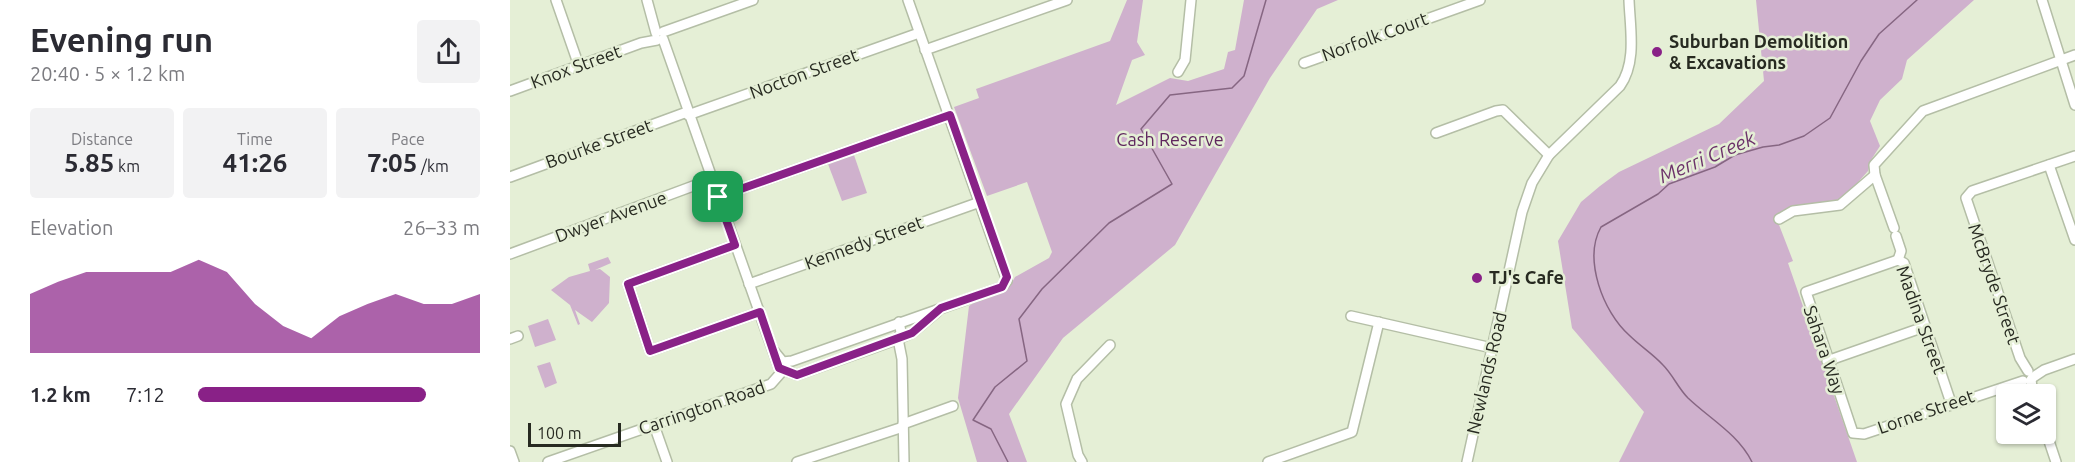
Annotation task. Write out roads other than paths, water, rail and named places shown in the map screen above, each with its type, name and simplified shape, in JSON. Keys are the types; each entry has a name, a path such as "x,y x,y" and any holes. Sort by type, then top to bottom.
{"street":[{"path":"556,0 579,66"},
{"name":"Carrington Road","path":"648,0 777,364 782,371 800,374 898,339 912,333 941,308"},
{"name":"Knox Street","path":"510,92 753,0"},
{"path":"774,351 783,362 794,361 1002,287 1007,280 908,0"},
{"path":"925,50 1067,0"},
{"path":"1178,72 1185,60 1191,0"},
{"name":"Norfolk Court","path":"1304,63 1480,0"},
{"name":"Newlands Road","path":"1467,462 1527,197 1549,155 1620,86 1627,76 1630,65 1629,0"},
{"path":"2042,0 2075,105"},
{"name":"Nocton Street","path":"688,113 919,33"},
{"path":"1779,219 1793,211 1840,206 1875,175 1876,162 1923,111 2019,78 2075,55"},
{"path":"1436,133 1496,111 1503,111 1549,155"},
{"name":"Bourke Street","path":"510,177 688,113"},
{"path":"718,197 950,115"},
{"path":"2075,156 2049,165 2075,240"},
{"name":"McBryde Street","path":"2030,384 1966,198 1972,191 2049,165"},
{"name":"Madina Street","path":"1875,175 1901,251 1898,260 1904,263 1951,403"},
{"name":"Dwyer Avenue","path":"510,254 712,179"},
{"name":"Kennedy Street","path":"749,284 980,202"},
{"path":"735,245 628,284 650,351 760,312"},
{"name":"Sahara Way","path":"1853,433 1827,361 1806,292 1816,286 1898,260"},
{"path":"1351,316 1492,348"},
{"path":"899,322 904,462"},
{"path":"1268,462 1352,432 1379,322"},
{"path":"1827,361 1924,327"},
{"path":"1082,462 1078,455 1066,404 1077,379 1110,345"},
{"name":"Lorne Street","path":"1853,433 1864,434 2075,359"},
{"path":"794,361 800,374"},
{"name":"Carrington Road","path":"548,462 771,384 794,361"},
{"path":"797,462 903,426 953,406"},
{"path":"654,425 667,462"},
{"path":"2050,444 2056,462"},
{"path":"510,451 514,462"}],"waterway":[{"path":"1008,462 991,429 973,420 995,387 1027,361 1019,319 1042,289 1109,223 1172,184 1141,129 1170,95 1232,88 1244,76 1266,0"},
{"name":"Merri Creek","path":"1752,462 1739,443 1688,398 1663,365 1633,339 1611,313 1598,284 1594,254 1596,240 1601,227 1658,194 1669,184 1715,167 1735,155 1779,145 1804,136 1830,118 1861,61 1879,34 1917,0"}],"place":[{"name":"Suburban Demolition & Excavations","path":"1657,52"},
{"name":"TJ's Cafe","path":"1477,278"}],"park label":[{"name":"Cash Reserve","path":"1170,140"}]}
